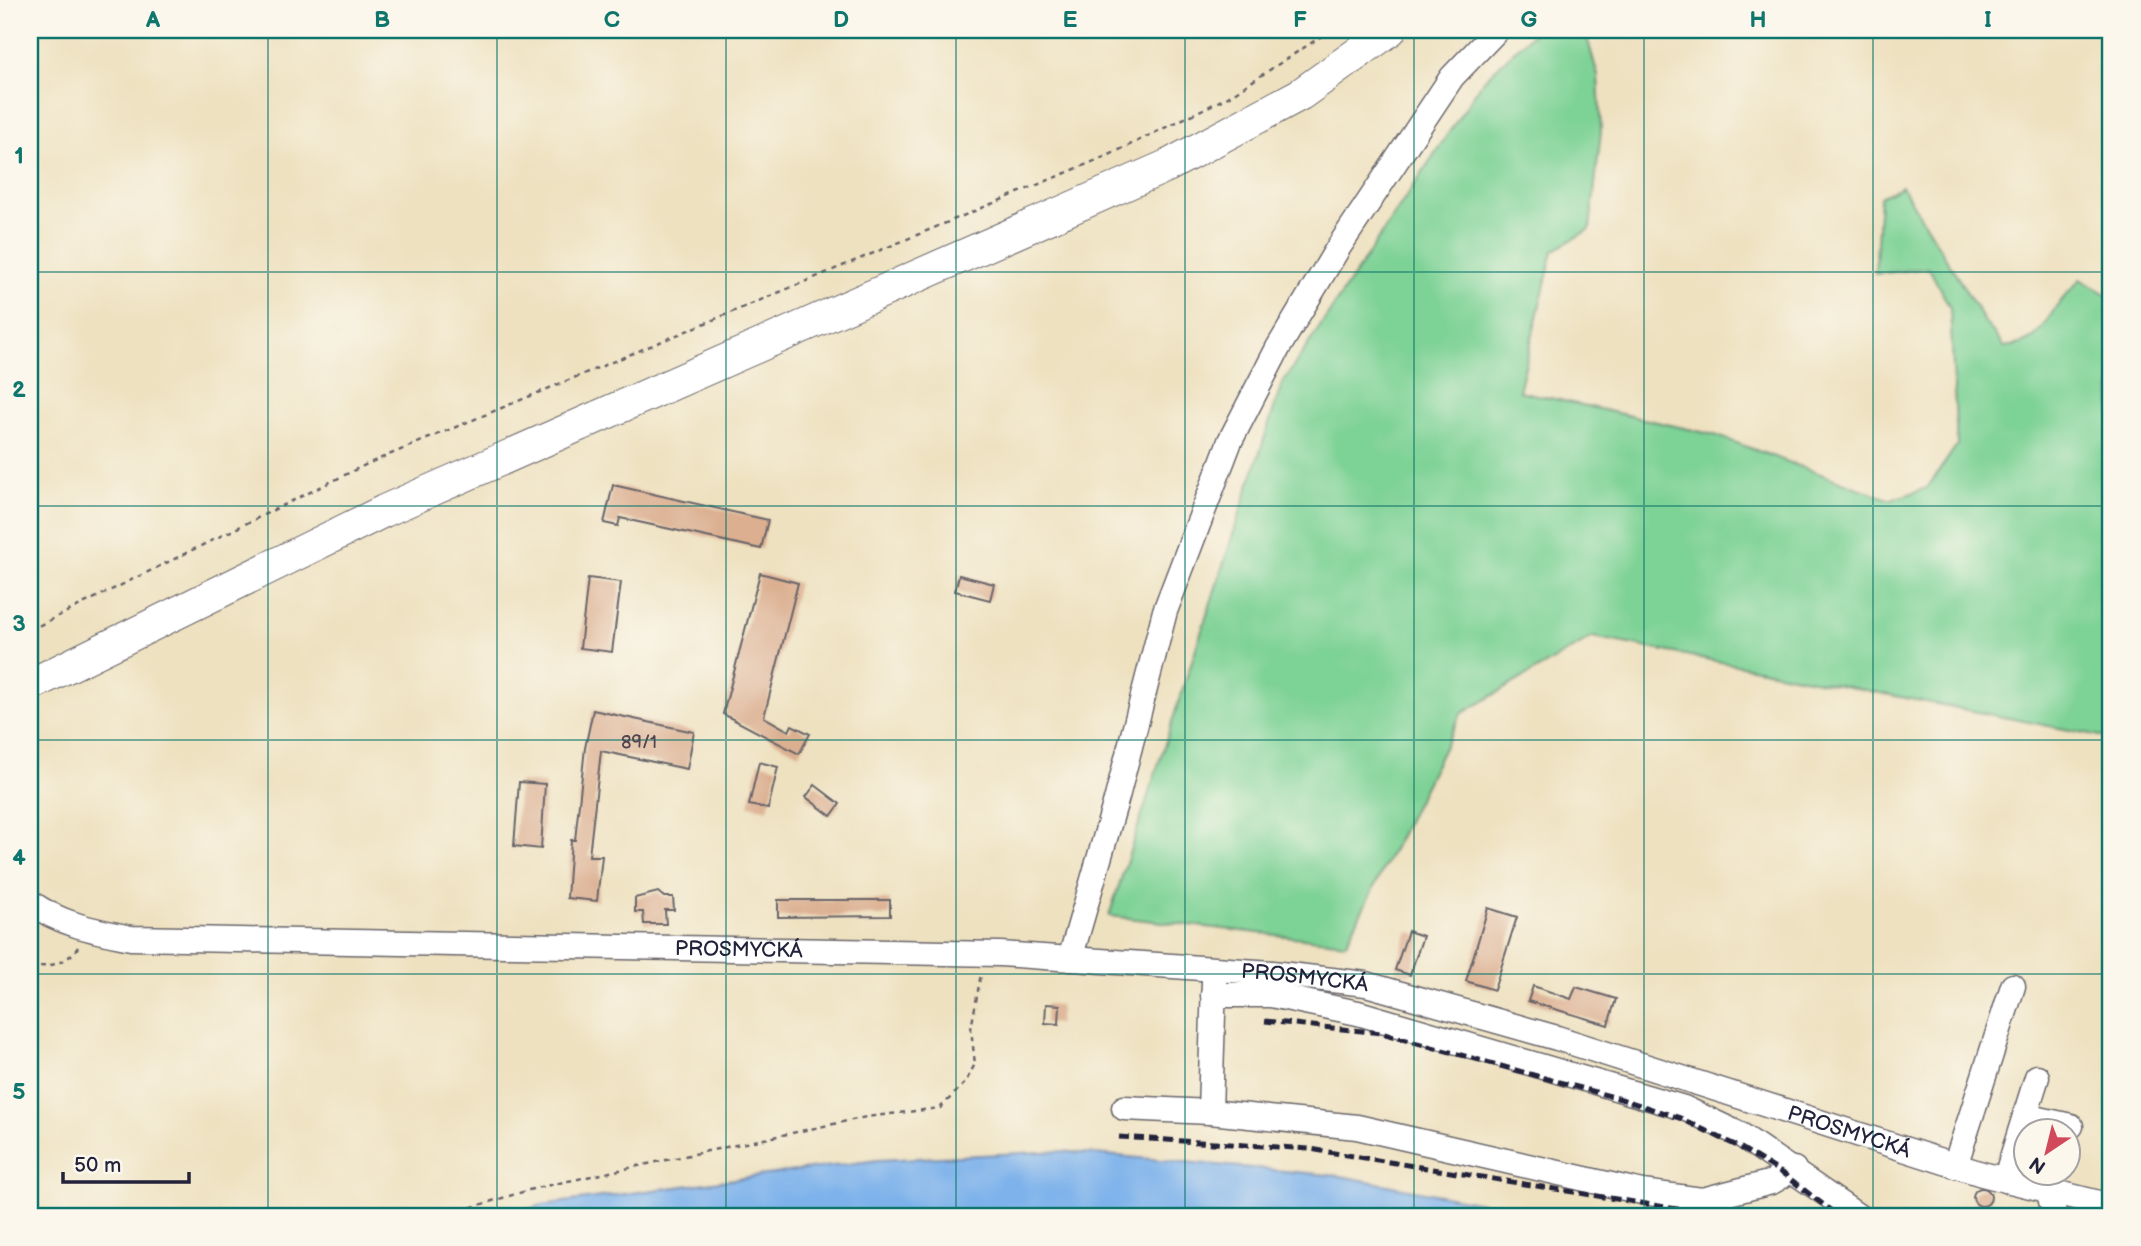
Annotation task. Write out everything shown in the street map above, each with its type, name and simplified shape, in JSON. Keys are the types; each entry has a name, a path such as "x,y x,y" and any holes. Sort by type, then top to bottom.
{"main road":[{"path":"30,685 384,512 1167,166 1301,94 1390,30"}],"street":[{"path":"1070,959 1117,797 1165,611 1230,441 1278,348 1338,248 1452,77 1497,30"},
{"name":"PROSMYCKÁ","path":"30,902 41,910 89,930 131,938 1000,954 1272,973 1366,984 1557,1038 1955,1166 2111,1206"},
{"path":"1210,1112 1214,970"},
{"path":"1955,1166 2013,986"},
{"path":"1213,995 1271,995 1358,1013 1684,1108 1741,1135 1794,1169 1858,1216"},
{"path":"2025,1116 2036,1077"},
{"path":"1124,1108 1210,1112 1357,1127 1642,1192 1702,1200 1772,1182 1794,1169"},
{"path":"1994,1177 2011,1144"},
{"path":"2048,1190 2055,1216"}],"path":[{"path":"30,630 367,464 1109,155 1228,97 1331,30"},
{"path":"30,966 48,968 74,954 89,930"},
{"path":"442,1216 537,1188 866,1117 940,1108 965,1083 975,1064 971,1029 981,973 1000,954"}],"green space":[{"path":"1536,30 1585,30 1598,76 1601,131 1590,229 1553,251 1519,391 1715,435 1891,500 1927,488 1957,445 1950,308 1929,268 1875,274 1880,197 1902,186 1986,324 2004,347 2025,343 2037,334 2080,279 2111,297 2111,730 2105,737 1593,637 1461,714 1346,943 1109,916 1282,384 1483,81"}],"water":[{"path":"1061,1151 1341,1176 1549,1216 506,1216 542,1205 877,1160"}],"building":[{"path":"613,485 768,520 761,549 620,518 618,526 604,523"},
{"path":"760,573 798,583 764,717 789,731 792,725 810,734 799,754 723,714"},
{"path":"959,575 994,584 990,600 955,591"},
{"path":"588,578 621,582 612,652 580,648"},
{"path":"593,710 694,732 687,769 601,751 589,856 602,856 597,901 567,898 571,840 575,840 585,748"},
{"path":"759,762 778,767 768,809 749,805"},
{"path":"519,782 545,784 541,849 514,846"},
{"path":"815,785 840,804 831,816 806,797"},
{"path":"658,892 664,897 673,897 674,910 665,910 666,924 644,924 643,912 635,912 635,898"},
{"path":"778,900 890,900 890,916 778,917"},
{"path":"1488,908 1517,917 1494,990 1466,981"},
{"path":"1408,931 1423,936 1410,975 1395,970"},
{"path":"1533,986 1571,999 1576,987 1616,999 1608,1025 1528,1001"},
{"path":"1046,1004 1060,1005 1059,1024 1045,1023"},
{"path":"1982,1188 1988,1191 1991,1197 1988,1203 1982,1206 1976,1203 1973,1197 1976,1191"}],"railway":[{"path":"1265,1021 1381,1033 1621,1099 1680,1118 1741,1148 1785,1175 1838,1216"},
{"path":"1119,1137 1310,1149 1720,1216"}]}
